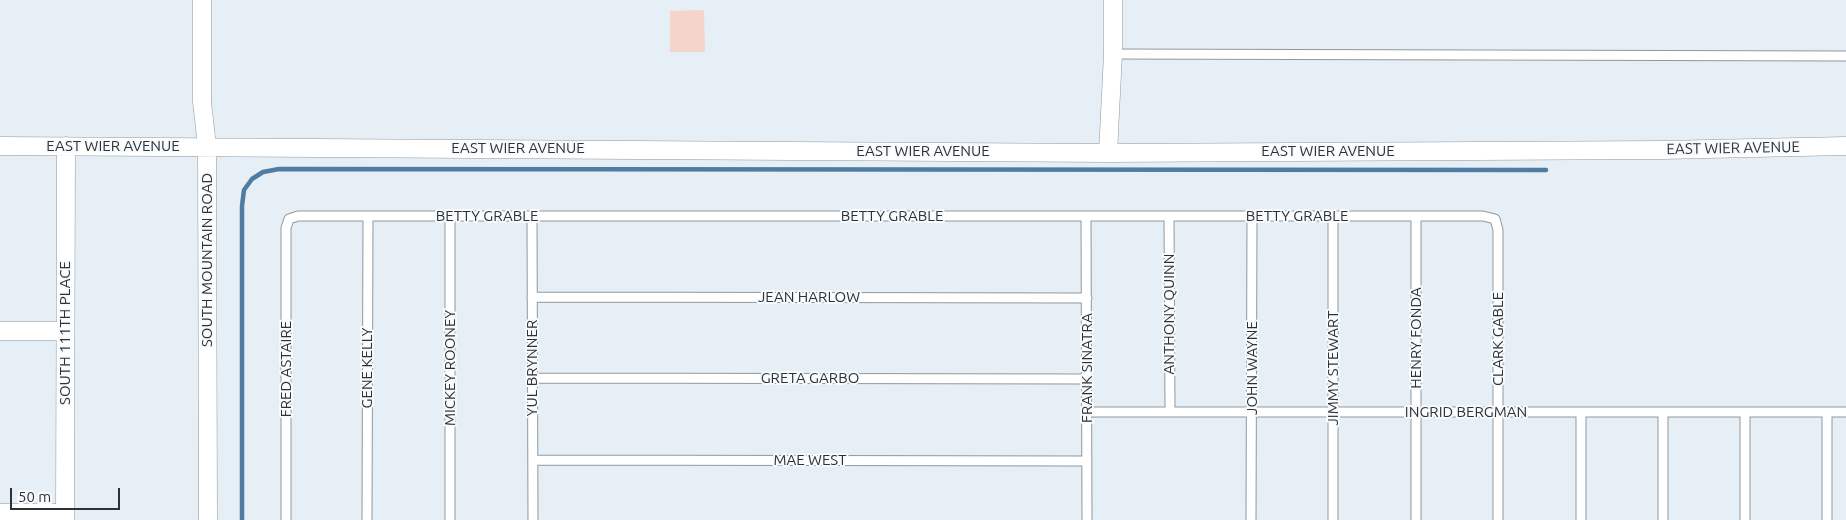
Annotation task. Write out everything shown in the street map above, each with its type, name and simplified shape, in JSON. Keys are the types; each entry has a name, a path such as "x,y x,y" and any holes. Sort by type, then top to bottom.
{"street":[{"name":"SOUTH MOUNTAIN ROAD","path":"202,0 202,102 207,146 208,520"},
{"path":"1108,153 1113,54 1113,0"},
{"name":"EAST WIER AVENUE","path":"0,146 1108,153 1662,150 1846,146"},
{"name":"SOUTH 111TH PLACE","path":"65,517 66,146"},
{"path":"0,330 65,330"},
{"path":"0,513 65,517"}],"lane":[{"path":"1113,54 1846,56"},
{"name":"BETTY GRABLE","path":"289,219 298,216 1483,216 1495,219"},
{"name":"GENE KELLY","path":"367,520 368,216"},
{"name":"MICKEY ROONEY","path":"450,216 450,520"},
{"name":"YUL BRYNNER","path":"532,216 532,520"},
{"name":"FRANK SINATRA","path":"1086,216 1087,520"},
{"name":"ANTHONY QUINN","path":"1169,216 1170,412"},
{"name":"JOHN WAYNE","path":"1251,520 1252,216"},
{"name":"JIMMY STEWART","path":"1333,216 1333,520"},
{"name":"HENRY FONDA","path":"1416,216 1416,520"},
{"name":"FRED ASTAIRE","path":"286,520 286,228 289,219"},
{"name":"CLARK GABLE","path":"1495,219 1498,230 1498,520"},
{"name":"JEAN HARLOW","path":"532,297 1087,298"},
{"name":"GRETA GARBO","path":"532,378 1087,379"},
{"name":"INGRID BERGMAN","path":"1087,412 1846,412"},
{"path":"1581,412 1581,520"},
{"path":"1663,412 1663,520"},
{"path":"1745,412 1745,520"},
{"path":"1827,412 1827,520"},
{"name":"MAE WEST","path":"532,460 1087,461"}],"shaded area":[{"path":"704,10 705,52 670,52 670,11"}],"waterway":[{"path":"242,520 242,206 244,190 252,179 263,172 279,169 1546,170"}]}
